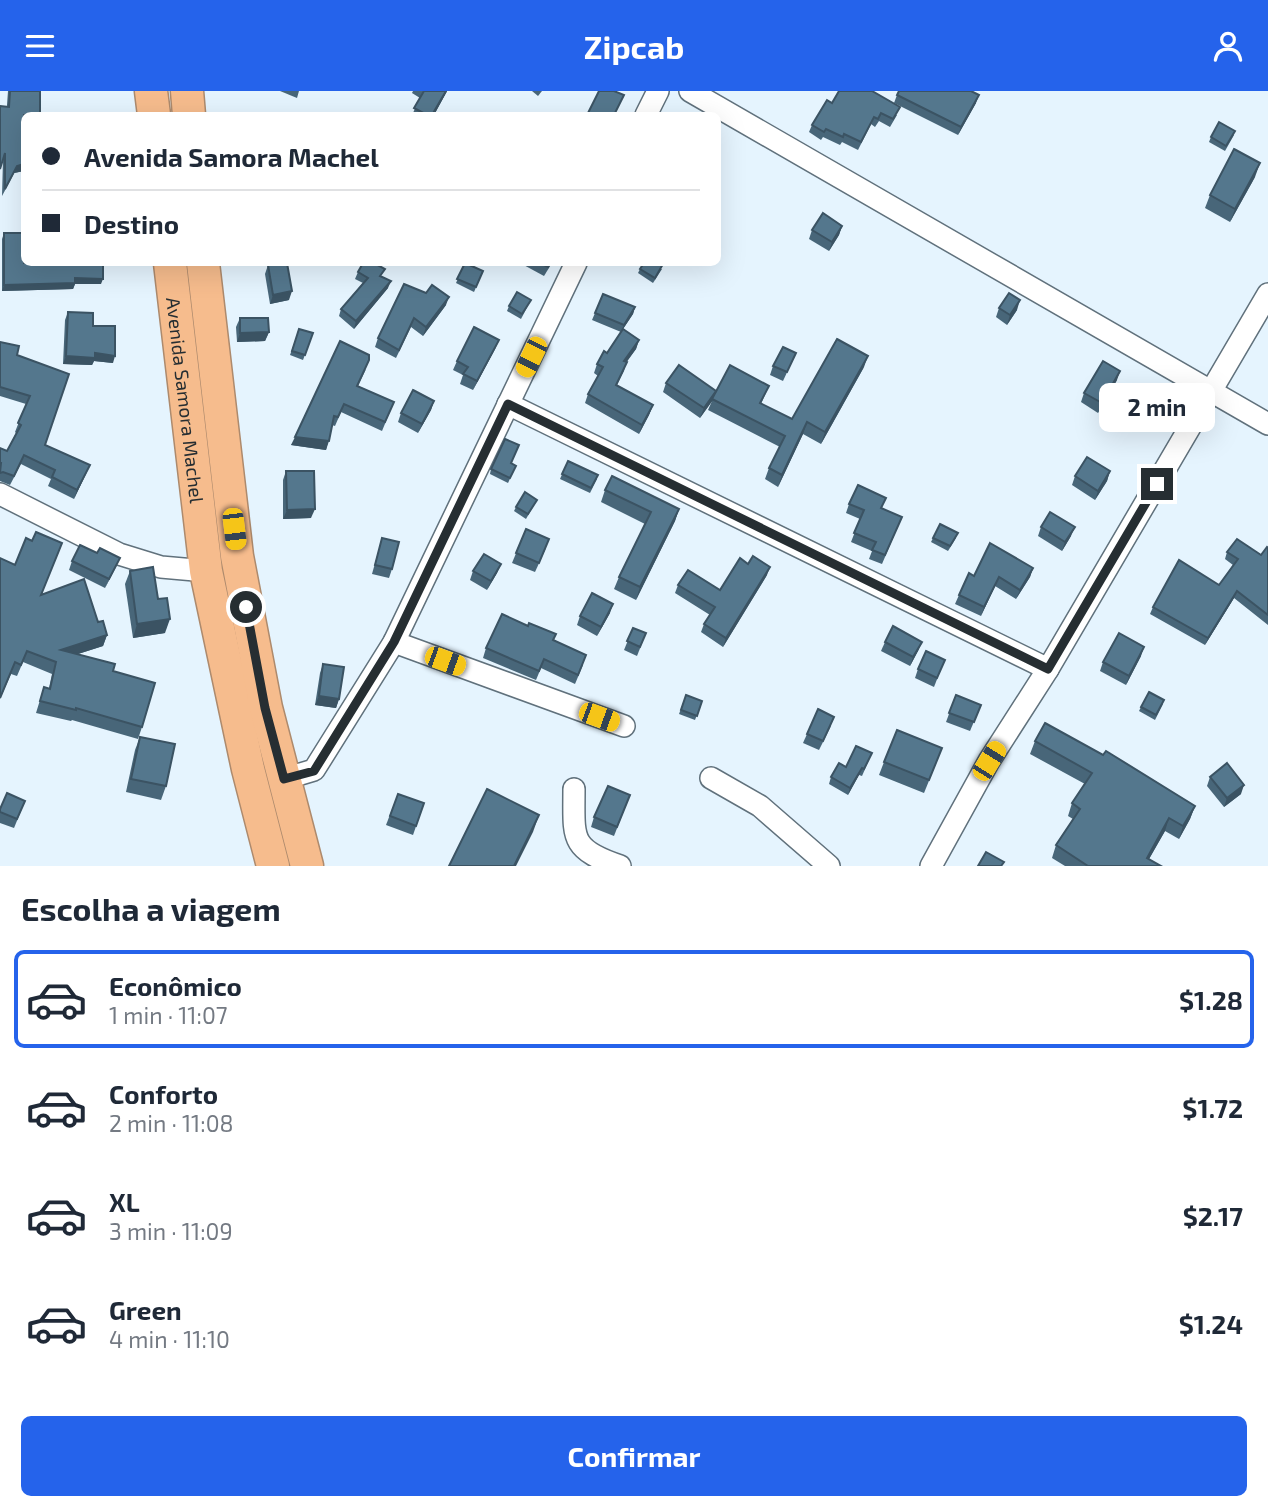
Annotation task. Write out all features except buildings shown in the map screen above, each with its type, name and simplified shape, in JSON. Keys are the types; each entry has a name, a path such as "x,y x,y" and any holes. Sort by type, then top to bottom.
{"highway":[{"path":"151,91 154,112"},
{"path":"187,91 190,112"},
{"name":"Avenida Samora Machel","path":"170,266 206,571 247,769 273,866"},
{"name":"Avenida Samora Machel","path":"203,266 237,557 265,708 307,866"}],"street":[{"path":"648,112 658,91"},
{"path":"690,91 1268,424"},
{"path":"284,779 314,771 394,642 575,266"},
{"path":"931,866 989,761 1048,669 1268,294"},
{"path":"508,404 1048,669"},
{"path":"0,494 119,554 162,567 206,571"},
{"path":"394,642 624,726"},
{"path":"711,778 760,806 829,866"},
{"path":"574,789 574,834 585,852 607,864"}],"route":[{"path":"246,607 265,708 284,779 314,771 394,642 508,404 1048,669 1157,484"}]}
